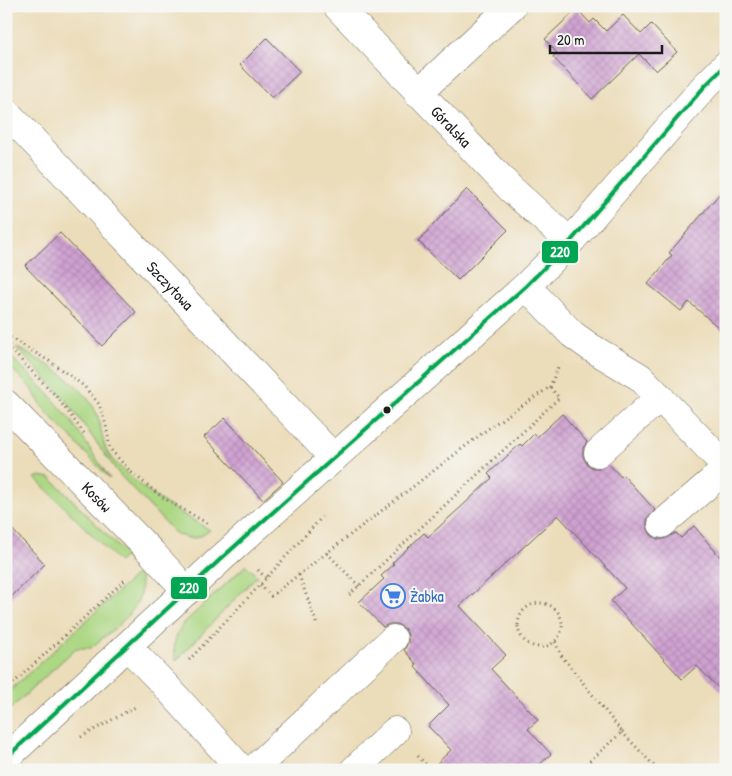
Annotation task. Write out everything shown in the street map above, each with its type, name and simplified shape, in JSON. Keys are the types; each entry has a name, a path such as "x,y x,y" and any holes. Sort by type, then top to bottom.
{"street":[{"name":"Góralska","path":"337,6 510,190 570,242"},
{"path":"418,93 512,6"},
{"path":"6,758 187,591 526,286 570,242 704,86 726,65"},
{"name":"Szczytowa","path":"6,112 334,458"},
{"path":"526,286 572,334 640,377 726,467 662,524"},
{"path":"598,453 660,397"},
{"name":"Kosów","path":"6,404 187,591"},
{"path":"253,770 394,639"},
{"path":"127,646 242,770"},
{"path":"354,770 395,731"}],"path":[{"path":"6,335 84,386 98,404 106,425 110,449 132,472 162,497 212,525"},
{"path":"6,340 14,353 60,400 86,434"},
{"path":"260,585 271,596 493,426 550,387 559,364"},
{"path":"347,597 559,398 550,387"},
{"path":"327,553 359,586"},
{"path":"299,574 317,625"},
{"path":"6,690 127,578"},
{"path":"545,602 554,606 561,614 563,624 561,634 555,642 546,647 536,647 527,643 520,635 518,626 520,616 526,608 535,603 545,602"},
{"path":"555,642 561,655 622,732 658,770"},
{"path":"580,770 622,732"}],"green space":[{"path":"16,347 62,374 82,392 97,414 104,445 115,462 142,487 210,530 201,536 192,538 183,537 174,532 119,474 66,400"},
{"path":"6,352 47,392 70,419 110,479 44,409 30,387 6,363"},
{"path":"40,476 53,480 126,555 119,562 35,478"},
{"path":"246,565 257,576 176,661 175,641 184,623"},
{"path":"138,573 141,585 140,596 128,616 91,648 76,648 6,713 6,694"}],"building":[{"path":"577,9 590,23 594,19 606,31 623,15 641,34 651,24 677,52 656,71 639,54 592,99 553,57 557,53 545,39"},
{"path":"267,38 300,72 272,98 240,65"},
{"path":"726,186 726,334 689,302 681,311 648,284 672,255 669,253"},
{"path":"467,189 508,230 458,280 418,241"},
{"path":"60,233 136,312 102,346 25,266"},
{"path":"562,414 587,442 583,448 583,456 587,464 593,468 601,468 609,464 621,477 623,475 655,510 647,519 647,527 651,535 657,539 664,539 676,533 681,538 694,526 726,564 726,696 697,666 682,679 611,601 625,588 558,515 460,606 506,655 491,669 538,720 528,729 551,754 534,770 430,770 451,750 428,726 449,705 415,667 417,665 404,650 408,643 408,635 405,629 397,624 389,624 383,627 359,602 384,579 381,576 394,564 392,563 424,533 428,537 460,508 492,478 488,474 520,444 522,446 534,434 537,437"},
{"path":"225,418 283,482 263,500 204,437"},
{"path":"6,523 45,564 6,602"}],"transit line":[{"name":"220","path":"6,758 224,556 526,286 570,242 705,86 726,65"}],"place":[{"name":"Żabka","path":"393,596"}]}
